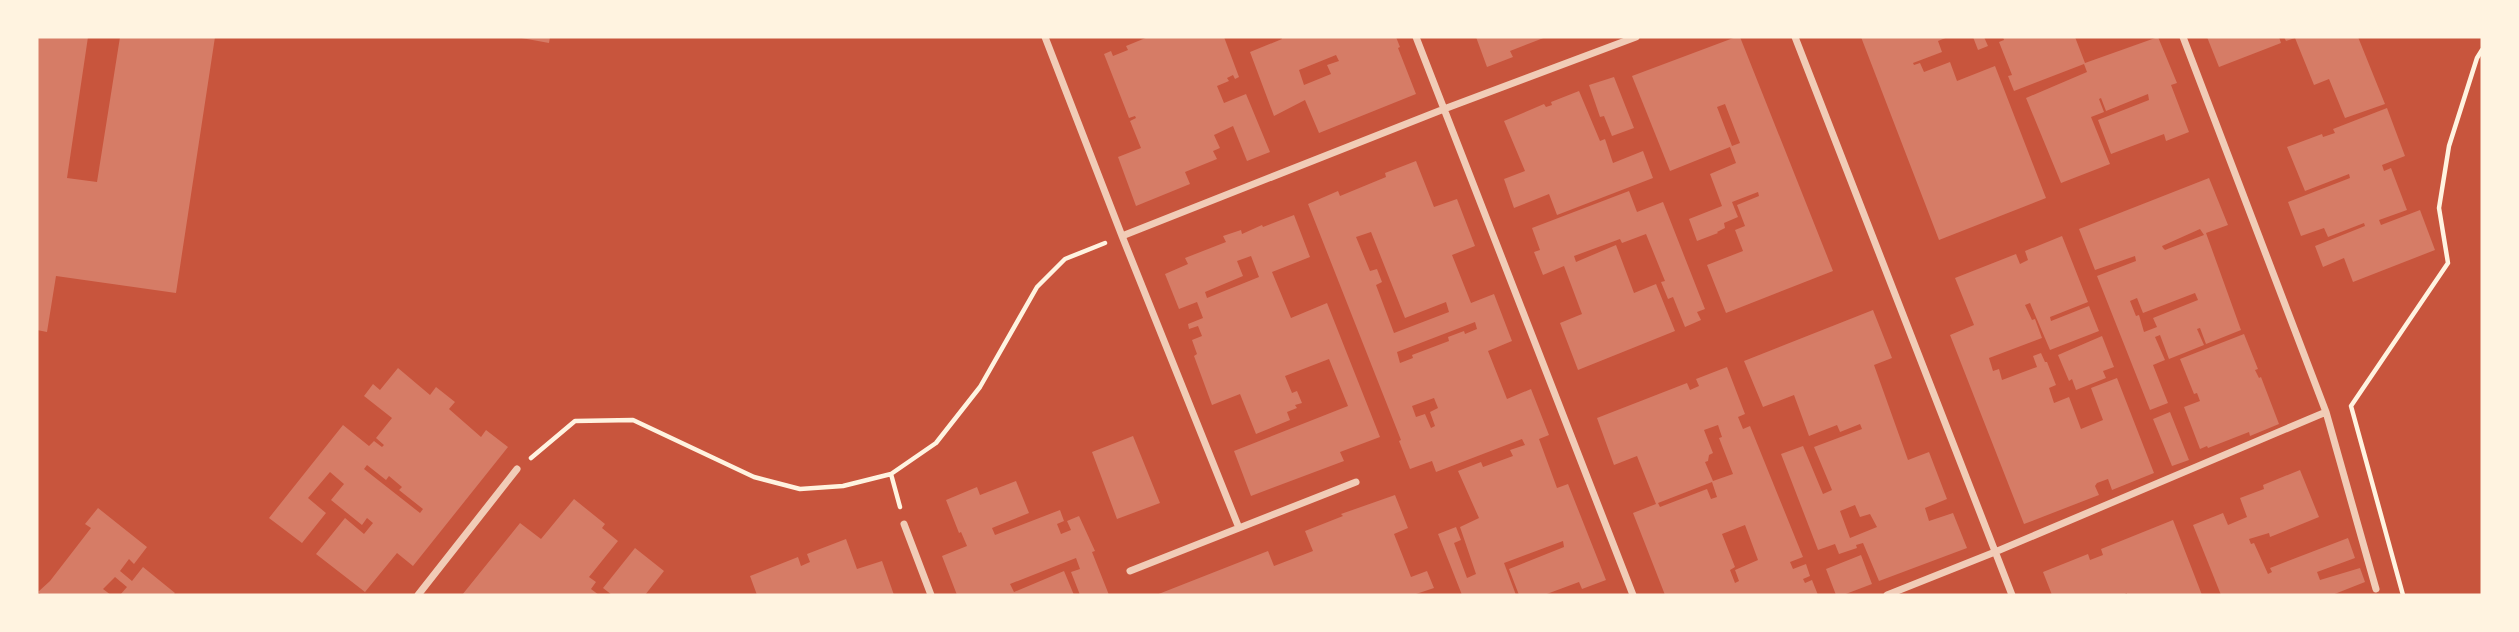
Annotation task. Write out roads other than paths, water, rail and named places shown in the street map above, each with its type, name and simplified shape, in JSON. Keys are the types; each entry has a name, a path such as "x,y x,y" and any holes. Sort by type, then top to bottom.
{"street":[{"path":"1045,37 1239,528"},
{"path":"1416,37 1633,595"},
{"path":"1122,236 1444,109 1636,37"},
{"path":"1795,37 2012,595"},
{"path":"2183,37 2326,412 2376,589"},
{"path":"1887,595 2326,412"},
{"path":"418,595 517,469"},
{"path":"1130,571 1356,482"},
{"path":"904,524 931,595"}]}
